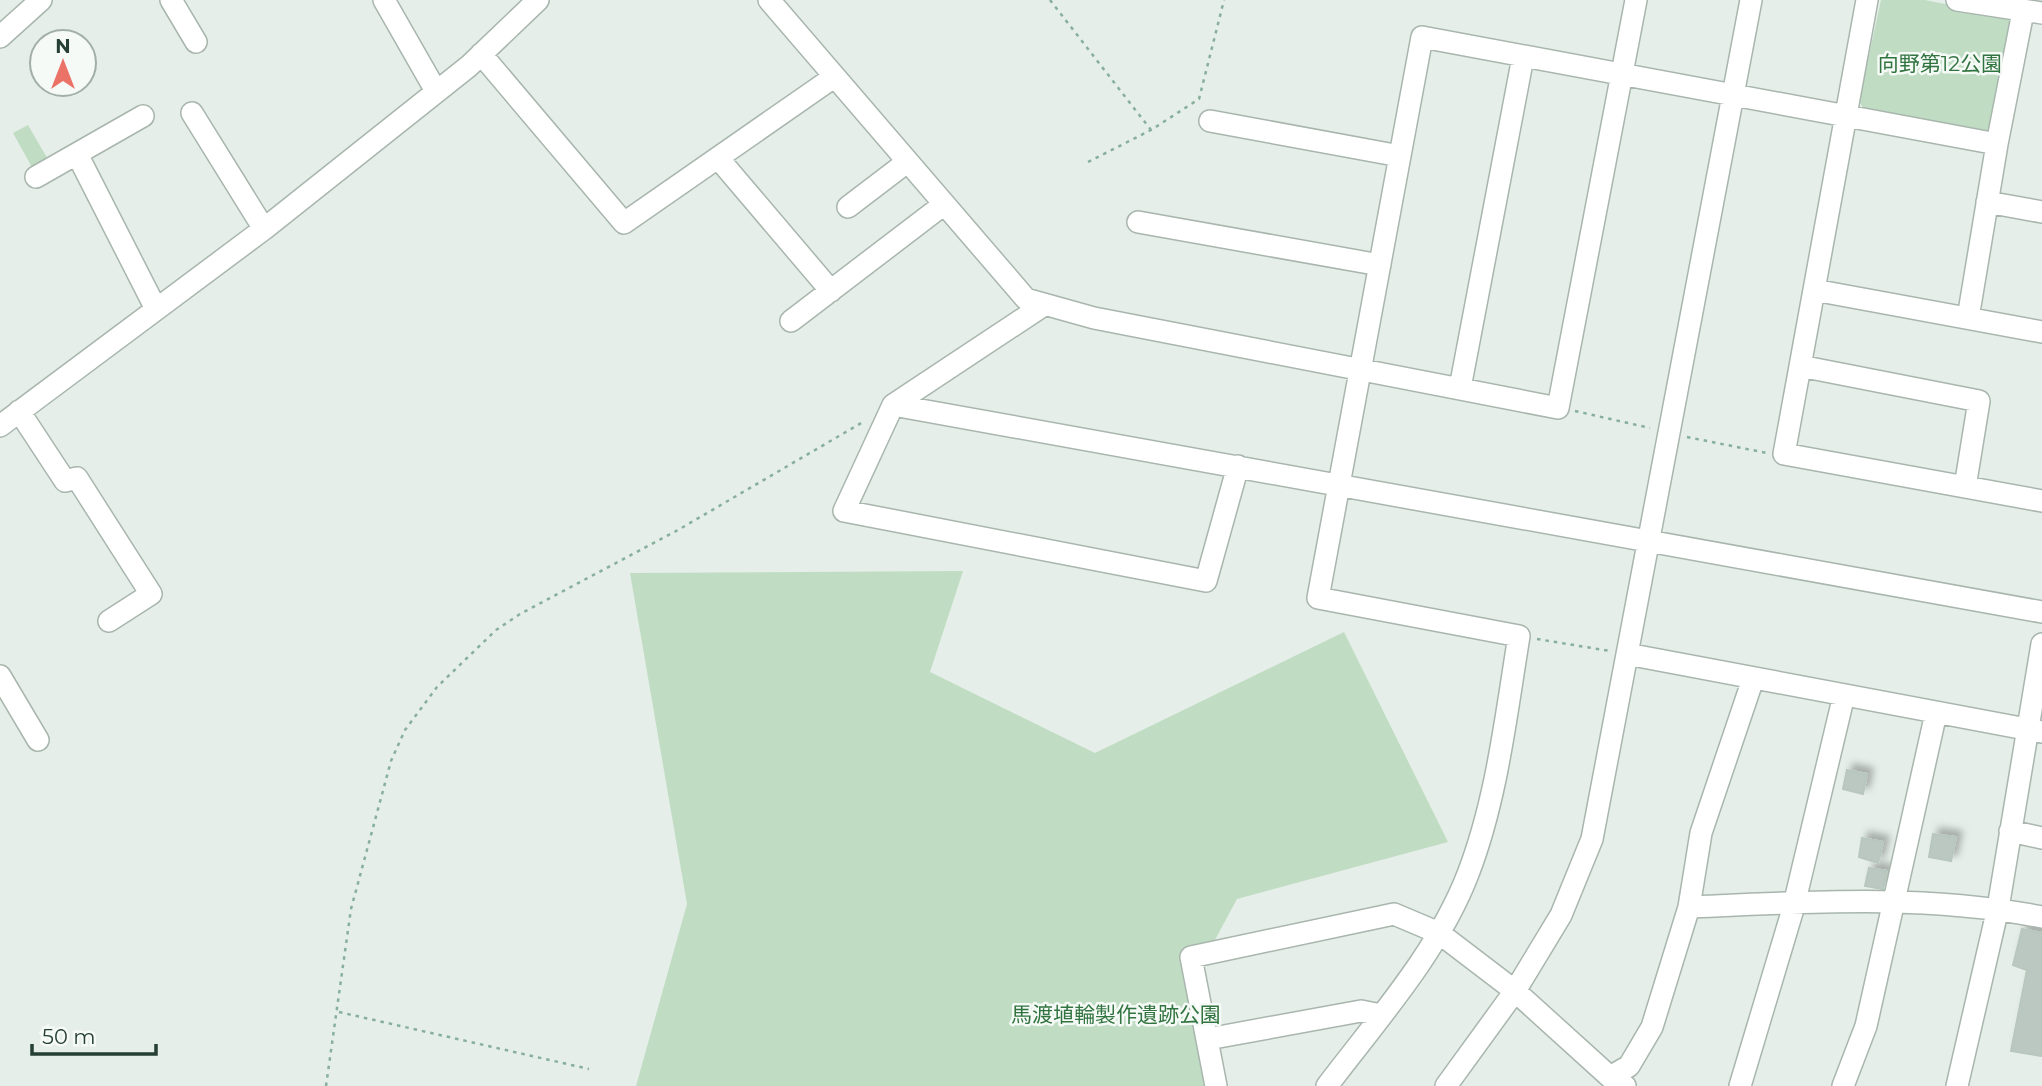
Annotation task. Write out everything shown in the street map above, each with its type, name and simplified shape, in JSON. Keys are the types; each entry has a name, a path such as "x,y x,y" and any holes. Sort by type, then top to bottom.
{"street":[{"path":"0,37 41,0"},
{"path":"171,0 196,42"},
{"path":"384,0 436,91"},
{"path":"0,426 264,229 481,54 538,0"},
{"path":"769,0 1026,299 1361,371 1558,408 1636,0"},
{"path":"1446,1086 1515,991 1561,915 1592,839 1751,0"},
{"path":"1867,0 1843,116 1784,454 2042,501"},
{"path":"1957,0 2033,13 1997,144 1968,318"},
{"path":"1327,1086 1439,933 1468,875 1489,803 1519,636 1318,598 1337,483 1361,371 1423,37 1997,144"},
{"path":"481,54 624,223 834,77"},
{"path":"1460,388 1523,57"},
{"path":"192,113 264,229"},
{"path":"36,177 143,116"},
{"path":"1210,121 1400,156"},
{"path":"76,154 156,309"},
{"path":"718,158 831,290"},
{"path":"848,207 907,163"},
{"path":"1987,202 2042,212"},
{"path":"790,321 943,205"},
{"path":"1138,222 1380,265"},
{"path":"1814,290 2042,332"},
{"path":"1044,305 893,405 844,512 1206,580 1238,466"},
{"path":"1800,366 1979,401 1965,487"},
{"path":"893,405 2042,612"},
{"path":"19,411 65,481 77,478 150,594 109,621"},
{"path":"1957,1086 1998,908 2010,831 2035,731 2042,644"},
{"path":"1627,654 1753,680 2035,731"},
{"path":"0,676 38,740"},
{"path":"1216,1086 1191,957 1394,914 1439,933 1515,991 1617,1082 1652,1027 1689,907 1701,833 1753,680"},
{"path":"1740,1086 1795,903 1844,695"},
{"path":"1843,1086 1866,1026 1936,713"},
{"path":"2010,831 2042,838"},
{"path":"1689,907 1896,901 1998,908 2042,917"},
{"path":"1208,1039 1361,1012 1381,1015"}],"path":[{"path":"1050,0 1151,130"},
{"path":"1088,162 1151,130 1199,99 1224,0"},
{"path":"326,1086 339,1012 351,909 387,775 405,730 437,687 496,630 520,614 678,530 893,405"},
{"path":"1558,408 1769,454 1784,454"},
{"path":"1519,636 1627,654"},
{"path":"339,1012 589,1069"}],"green space":[{"name":"向野第12公園","path":"1881,0 1925,0 2009,17 2017,27 1996,129 1984,133 1865,111 1859,101"},
{"path":"28,125 50,163 34,171 13,133"},
{"name":"馬渡埴輪製作遺跡公園","path":"963,571 930,672 1095,753 1344,632 1448,842 1237,899 1189,988 1208,1086 636,1086 687,904 630,573"}],"building":[{"path":"1847,770 1867,774 1863,794 1843,789"},
{"path":"1933,834 1956,837 1951,861 1929,857"},
{"path":"1862,838 1883,842 1878,863 1859,857"},
{"path":"1869,868 1887,871 1883,889 1865,886"},
{"path":"2022,929 2042,933 2042,1056 2011,1051 2027,970 2013,965"}]}
